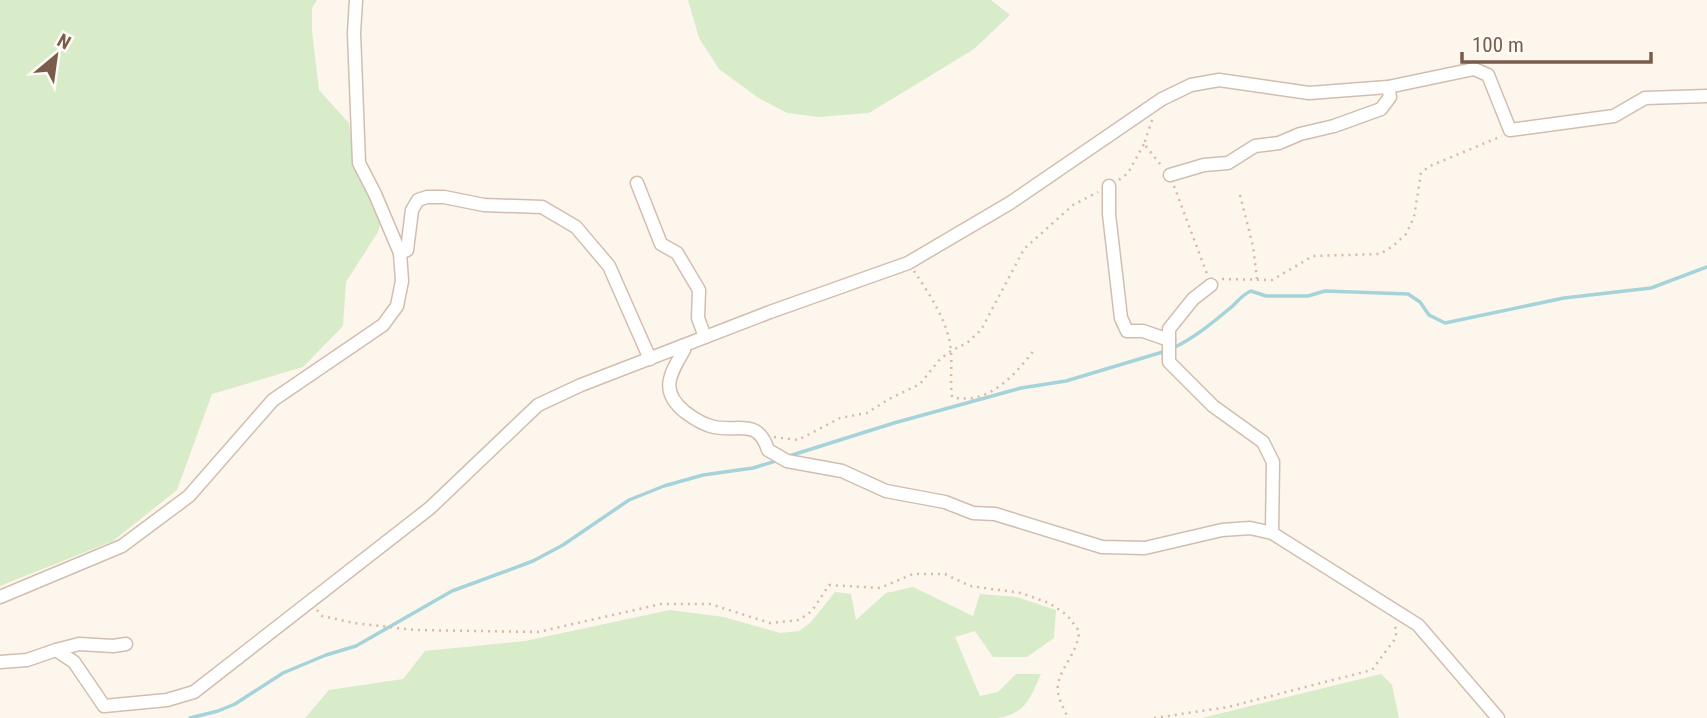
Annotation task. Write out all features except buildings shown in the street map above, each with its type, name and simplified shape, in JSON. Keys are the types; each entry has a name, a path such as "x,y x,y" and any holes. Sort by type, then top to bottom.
{"street":[{"path":"0,597 122,547 190,496 273,400 383,325 397,306 402,281 400,253 376,194 359,163 354,33 356,0"},
{"path":"56,650 74,662 104,706 167,700 194,692 430,508 538,405 581,385 705,337 908,263 1010,203 1162,99 1191,85 1219,80 1309,93 1388,88 1474,69 1488,75 1510,130 1614,116 1645,98 1707,96"},
{"path":"1170,175 1203,165 1228,163 1255,146 1279,143 1381,109 1390,97 1388,88"},
{"path":"637,183 661,244 677,253 699,290 698,318 705,337"},
{"path":"1110,186 1109,214 1121,318 1127,331 1143,331 1169,340"},
{"path":"400,253 407,250 412,211 418,200 427,197 443,197 484,205 541,207 576,227 609,266 650,359"},
{"path":"1211,285 1194,299 1169,329 1169,362 1213,406 1263,442 1273,462 1272,533"},
{"path":"682,346 684,350 670,374 669,389 676,404 695,419 713,427 746,428 758,432 765,440 768,450 788,461 842,471 886,491 945,502 973,513 995,514 1102,547 1145,548 1222,530 1250,528 1272,533 1418,625 1498,718"},
{"path":"0,662 27,660 79,644 127,644"}],"path":[{"path":"765,440 772,437 798,440 840,418 867,413 920,384 940,359 967,343 981,330 1024,249 1073,205 1110,186 1128,173 1139,157 1152,120"},
{"path":"1144,144 1170,175 1211,285 1223,278 1272,279 1313,256 1380,254 1406,234 1414,217 1421,173 1430,166 1499,139 1510,130"},
{"path":"1240,195 1253,246 1257,279"},
{"path":"908,263 929,294 942,321 951,351 952,397 966,401 998,389 1035,349"},
{"path":"312,601 321,616 415,630 538,632 661,604 710,604 770,623 799,620 812,611 829,585 880,588 913,574 945,574 970,586 1021,593 1049,603 1067,615 1079,631 1079,642 1058,685 1061,703 1068,718"},
{"path":"1154,718 1228,707 1371,670 1395,639 1397,630 1384,613 1385,605"}],"green space":[{"path":"0,0 317,0 312,8 312,31 319,90 349,123 355,170 381,220 378,232 346,282 343,326 303,367 212,394 177,490 113,541 0,586"},
{"path":"688,0 991,0 1010,15 974,49 869,113 818,117 787,113 757,97 719,69 699,38"},
{"path":"913,587 973,616 980,594 1017,597 1056,610 1054,638 1027,657 993,657 975,631 955,637 980,696 998,692 1016,674 1041,674 1030,698 1021,708 1015,713 998,718 305,718 329,690 403,679 425,651 525,641 670,610 724,617 780,633 799,631 811,622 835,592 851,594 856,620 886,593"},
{"path":"1381,674 1392,685 1399,718 1202,718"}],"waterway":[{"path":"1173,348 1202,330 1251,291 1266,296 1308,296 1325,291 1408,294 1420,302 1429,315 1445,323 1564,298 1651,288 1707,267"},
{"path":"789,456 894,423 1021,388 1066,381 1166,351"},
{"path":"190,718 235,704 283,673 356,646 452,591 533,561 563,545 629,500 703,475 753,468 779,460"}]}
